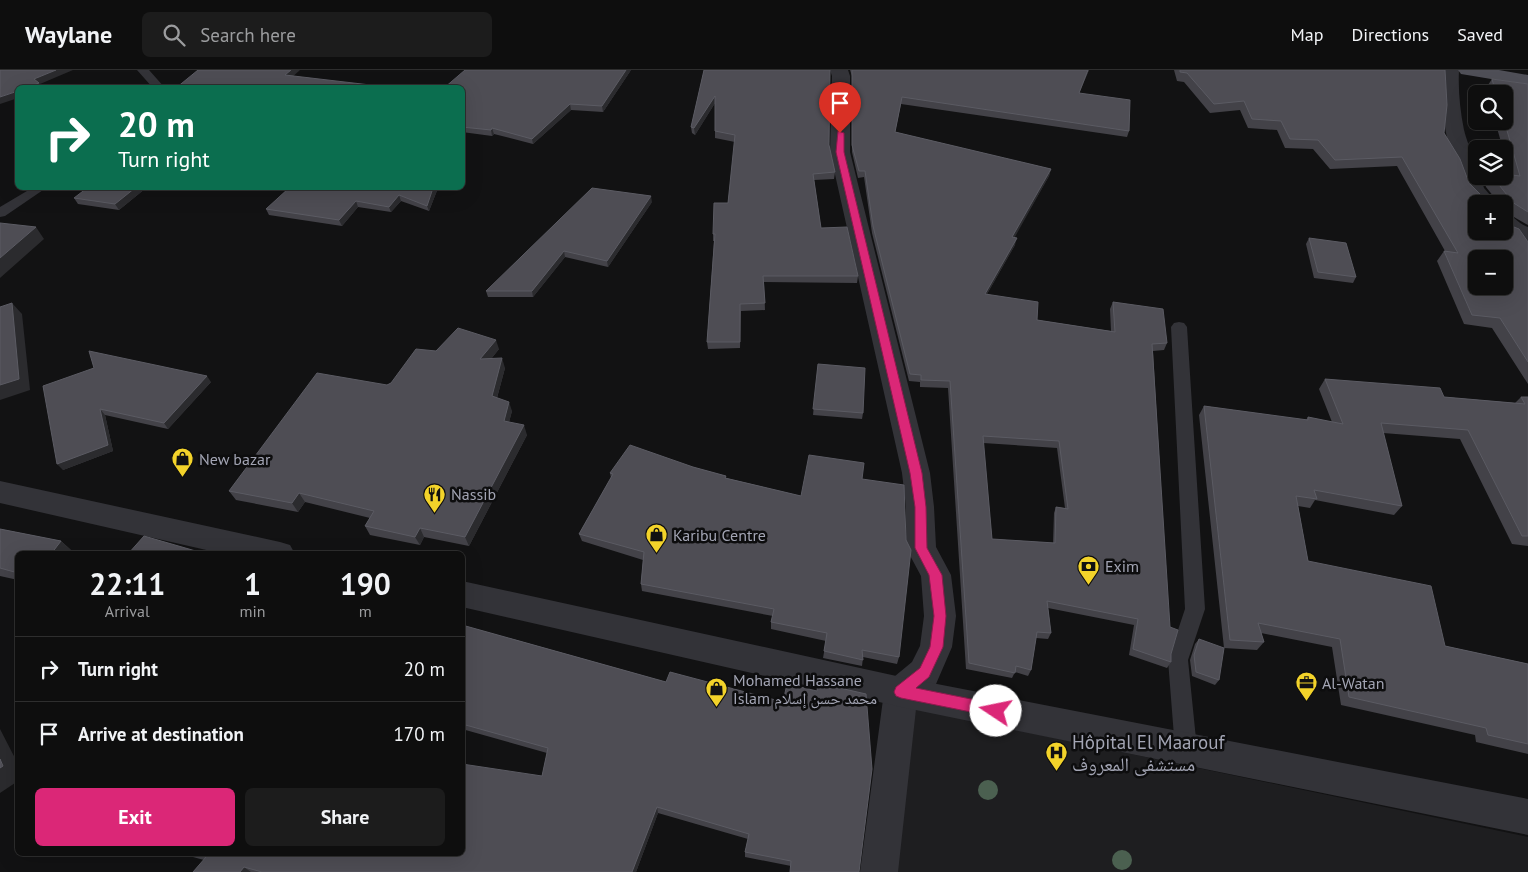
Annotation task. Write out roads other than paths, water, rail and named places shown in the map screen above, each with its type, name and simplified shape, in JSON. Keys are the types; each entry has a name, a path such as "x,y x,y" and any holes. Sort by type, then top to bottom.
{"main road":[{"path":"1467,70 1528,80"}],"street":[{"path":"839,70 841,76 840,152 916,473 920,507 921,548 936,575 940,616 936,647 924,673 901,692 879,872"},
{"path":"1450,70 1449,91 1455,131 1474,190 1479,195"},
{"path":"1513,228 1528,236"},
{"path":"0,492 266,551"},
{"path":"465,595 901,692 1528,817"}],"lane":[{"path":"144,70 157,85"},
{"path":"0,214 37,190"},
{"path":"1179,327 1195,608 1178,660 1186,749"}],"place":[{"name":"New bazar","path":"183,478"},
{"name":"Nassib","path":"435,513"},
{"name":"Karibu Centre","path":"657,554"},
{"name":"Exim","path":"1089,585"},
{"name":"Al-Watan","path":"1306,702"},
{"name":"Mohamed Hassane Islam محمد حسن إسلام","path":"717,708"},
{"name":"Hôpital El Maarouf مستشفى المعروف","path":"1056,772"}]}
